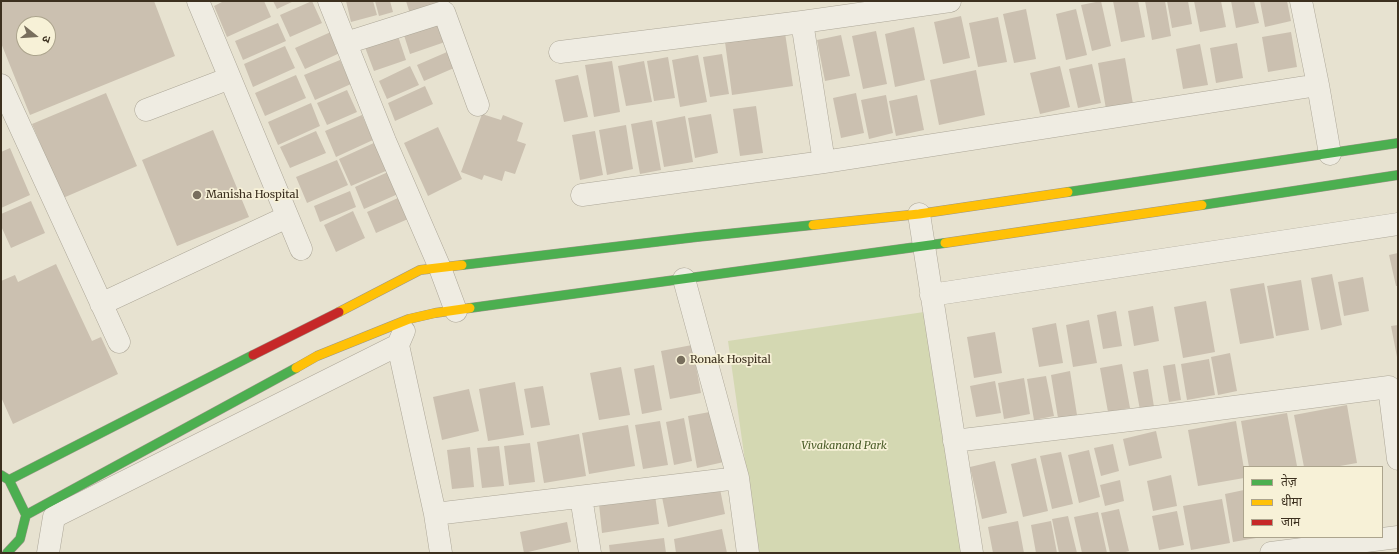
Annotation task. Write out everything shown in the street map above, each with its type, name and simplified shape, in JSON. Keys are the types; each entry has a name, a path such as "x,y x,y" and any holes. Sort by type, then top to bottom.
{"main road":[{"path":"7,553 20,539 26,515 5,478 420,270 697,237 919,214 1398,143"},
{"path":"26,515 317,356 409,319 456,310 906,249 1398,175"}],"street":[{"path":"198,1 301,249"},
{"path":"329,1 385,141 440,268 456,310"},
{"path":"560,52 802,22 921,3 950,1"},
{"path":"1301,1 1330,154"},
{"path":"346,42 444,12 478,105"},
{"path":"802,22 824,162"},
{"path":"146,110 230,78"},
{"path":"1,85 119,342"},
{"path":"582,195 824,162 1318,85"},
{"path":"919,214 972,553"},
{"path":"102,304 287,217"},
{"path":"931,295 1398,224"},
{"path":"684,279 738,478 748,553"},
{"path":"409,319 398,345 435,514 441,553"},
{"path":"48,553 54,517 398,345"},
{"path":"954,441 1389,387 1398,459"},
{"path":"435,514 738,478"},
{"path":"581,497 590,553"},
{"path":"1271,553 1336,549 1398,537"}],"green space":[{"name":"Vivakanand Park","path":"924,312 963,553 758,553 728,341"}],"building":[{"path":"1,1 154,1 175,56 30,115 1,43"},
{"path":"224,1 264,1 271,17 227,37 214,6"},
{"path":"273,1 294,1 277,9"},
{"path":"312,1 322,23 290,37 280,15"},
{"path":"346,1 373,1 377,15 351,22"},
{"path":"375,1 390,1 393,12 379,16"},
{"path":"406,1 440,1 442,9 411,17"},
{"path":"1101,1 1111,46 1092,51 1081,5"},
{"path":"1113,1 1138,1 1145,37 1121,42"},
{"path":"1145,1 1165,1 1171,36 1152,40"},
{"path":"1167,1 1188,1 1192,24 1172,28"},
{"path":"1194,1 1221,1 1226,27 1200,32"},
{"path":"1231,1 1254,1 1259,23 1236,28"},
{"path":"1260,1 1287,1 1291,21 1265,27"},
{"path":"1026,9 1036,59 1014,63 1003,14"},
{"path":"1076,9 1087,55 1066,60 1056,14"},
{"path":"961,16 970,58 943,64 934,22"},
{"path":"998,17 1007,62 978,67 969,23"},
{"path":"438,21 445,42 410,54 403,32"},
{"path":"278,23 286,41 243,60 235,41"},
{"path":"914,27 925,80 895,87 885,34"},
{"path":"396,30 406,60 374,71 363,42"},
{"path":"333,31 342,52 305,69 295,48"},
{"path":"876,31 887,84 863,89 852,36"},
{"path":"1291,32 1297,67 1268,72 1262,37"},
{"path":"785,33 793,86 732,95 725,42"},
{"path":"841,35 850,76 825,81 817,40"},
{"path":"1237,43 1243,78 1216,83 1210,48"},
{"path":"1200,44 1208,85 1183,89 1176,49"},
{"path":"285,46 295,68 253,87 244,64"},
{"path":"447,52 454,68 424,81 417,65"},
{"path":"722,54 729,94 710,97 703,57"},
{"path":"698,55 707,102 680,107 672,60"},
{"path":"668,57 675,98 654,101 647,61"},
{"path":"1125,58 1133,104 1106,109 1098,63"},
{"path":"340,60 351,84 315,100 304,75"},
{"path":"612,61 620,112 594,117 585,65"},
{"path":"644,61 652,102 626,106 618,66"},
{"path":"1092,64 1101,103 1078,108 1069,69"},
{"path":"410,66 419,85 387,99 379,81"},
{"path":"1060,66 1070,107 1040,114 1030,73"},
{"path":"976,70 985,115 939,125 930,80"},
{"path":"296,75 306,98 265,116 255,93"},
{"path":"578,75 588,117 564,122 555,80"},
{"path":"425,86 433,104 395,121 388,103"},
{"path":"347,90 357,112 327,125 317,103"},
{"path":"106,93 137,166 63,198 32,124"},
{"path":"856,93 864,133 841,138 833,98"},
{"path":"886,95 893,133 869,139 861,100"},
{"path":"917,95 924,130 896,136 889,101"},
{"path":"311,103 320,126 278,145 268,122"},
{"path":"756,106 763,153 740,156 733,109"},
{"path":"482,114 501,120 503,115 523,123 517,141 526,144 515,174 505,171 502,181 484,175 482,180 461,172"},
{"path":"711,114 718,153 695,158 688,118"},
{"path":"362,115 373,140 336,157 325,131"},
{"path":"685,116 693,162 664,167 656,122"},
{"path":"652,120 661,170 640,174 631,124"},
{"path":"626,125 633,169 607,175 599,130"},
{"path":"438,127 462,179 428,196 404,143"},
{"path":"213,130 249,217 177,246 142,160"},
{"path":"316,131 326,153 290,168 280,147"},
{"path":"595,131 603,175 580,180 572,135"},
{"path":"376,142 388,170 351,186 339,159"},
{"path":"10,148 30,195 1,208 1,152"},
{"path":"337,160 348,185 307,203 296,177"},
{"path":"388,172 398,194 364,209 355,187"},
{"path":"350,191 356,207 320,222 314,206"},
{"path":"398,198 408,219 376,233 367,212"},
{"path":"31,201 45,233 11,248 1,226 1,214"},
{"path":"353,211 365,238 336,252 324,225"},
{"path":"1398,253 1398,286 1396,286 1389,255"},
{"path":"56,264 92,341 101,337 118,374 13,424 1,397 1,281 15,275 18,282"},
{"path":"1332,274 1342,325 1321,330 1311,278"},
{"path":"1363,277 1369,311 1344,316 1338,282"},
{"path":"1301,280 1309,330 1276,336 1267,286"},
{"path":"1264,283 1274,338 1240,344 1230,289"},
{"path":"1206,301 1215,352 1183,358 1174,307"},
{"path":"1153,306 1159,341 1134,346 1128,311"},
{"path":"1116,311 1122,346 1103,349 1097,315"},
{"path":"1089,320 1097,363 1073,367 1066,325"},
{"path":"1056,323 1063,363 1039,367 1032,328"},
{"path":"1398,325 1398,357 1397,357 1391,326"},
{"path":"995,332 1002,373 974,378 967,337"},
{"path":"692,345 701,393 670,399 661,351"},
{"path":"1230,353 1237,391 1218,395 1211,357"},
{"path":"1209,359 1215,395 1187,400 1181,364"},
{"path":"1122,364 1130,408 1108,412 1100,368"},
{"path":"1175,364 1181,400 1169,402 1163,366"},
{"path":"654,365 662,410 642,414 634,369"},
{"path":"621,367 630,415 599,420 590,373"},
{"path":"1148,369 1154,407 1140,410 1133,372"},
{"path":"1070,371 1077,415 1058,418 1051,375"},
{"path":"1046,376 1054,416 1034,420 1027,379"},
{"path":"1024,378 1030,414 1004,419 998,383"},
{"path":"995,381 1001,413 976,417 970,386"},
{"path":"515,382 524,435 488,441 479,389"},
{"path":"543,386 550,425 531,428 524,389"},
{"path":"469,389 479,431 442,440 433,397"},
{"path":"1347,405 1357,463 1340,466 1304,466 1294,415"},
{"path":"715,411 724,462 697,468 688,416"},
{"path":"1287,413 1297,466 1249,466 1241,421"},
{"path":"684,418 692,461 674,465 666,422"},
{"path":"660,421 668,465 643,469 635,425"},
{"path":"1236,421 1244,466 1243,478 1198,486 1188,430"},
{"path":"628,425 635,466 589,474 582,433"},
{"path":"1156,431 1162,458 1129,466 1123,439"},
{"path":"579,434 586,476 544,483 537,442"},
{"path":"530,443 535,482 509,485 504,446"},
{"path":"1113,444 1119,471 1101,476 1094,448"},
{"path":"499,446 504,486 482,488 477,448"},
{"path":"470,447 474,487 452,489 447,450"},
{"path":"1089,450 1100,497 1079,503 1068,455"},
{"path":"1061,452 1073,504 1052,509 1040,456"},
{"path":"1036,458 1048,511 1023,517 1011,464"},
{"path":"995,461 1007,513 982,519 970,467"},
{"path":"1171,475 1177,506 1153,511 1147,481"},
{"path":"1120,480 1124,501 1105,506 1100,485"},
{"path":"719,484 725,514 668,527 662,497"},
{"path":"1243,490 1243,538 1256,538 1233,542 1225,494"},
{"path":"655,495 659,524 602,533 599,504"},
{"path":"1222,499 1230,543 1191,550 1183,506"},
{"path":"1119,509 1129,551 1122,553 1110,553 1101,513"},
{"path":"1177,511 1184,545 1159,550 1152,516"},
{"path":"1098,512 1107,553 1082,553 1074,517"},
{"path":"1068,516 1077,553 1059,553 1052,519"},
{"path":"1018,521 1024,553 993,553 988,527"},
{"path":"1051,521 1057,553 1036,553 1031,525"},
{"path":"567,522 571,542 524,553 520,532"},
{"path":"722,529 727,553 676,553 674,539"},
{"path":"664,538 666,553 610,553 609,545"}],"traffic: fast":[{"path":"1068,192 1398,143"},
{"path":"1202,205 1398,175"},
{"path":"462,265 697,237 813,225"},
{"path":"470,308 945,243"},
{"path":"9,480 253,355"},
{"path":"26,515 296,368"},
{"path":"1,475 9,480 26,515 20,539 7,553"}],"traffic: slow":[{"path":"813,225 919,214 1068,192"},
{"path":"945,243 1202,205"},
{"path":"339,312 420,270 462,265"},
{"path":"296,368 317,356 409,319 435,313 470,308"}],"traffic: jam":[{"path":"253,355 339,312"}],"place":[{"name":"Manisha Hospital","path":"197,195"},
{"name":"Ronak Hospital","path":"681,360"}]}
